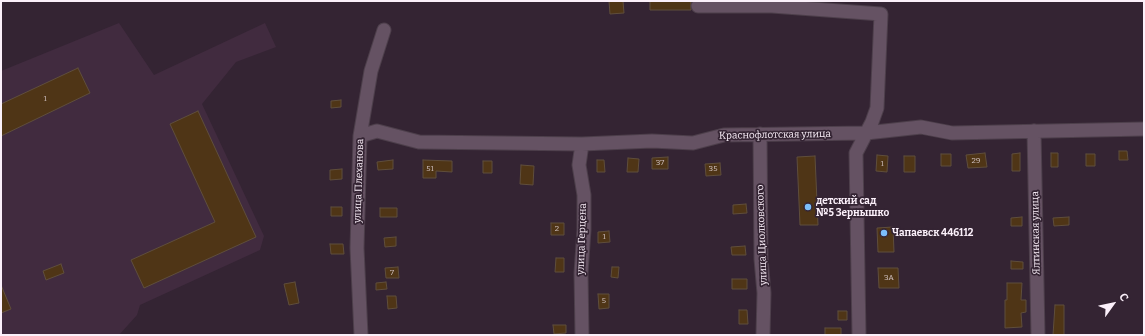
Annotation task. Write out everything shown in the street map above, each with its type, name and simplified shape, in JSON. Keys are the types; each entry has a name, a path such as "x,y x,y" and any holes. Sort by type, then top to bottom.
{"street":[{"path":"698,6 772,6 881,14 878,108 856,153 859,335"},
{"name":"улица Плеханова","path":"361,335 357,248 360,136 371,71 384,30"},
{"name":"Краснофлотская улица","path":"360,136 377,131 420,142 582,144 652,141 693,143 724,135 866,133 921,127 952,133 1144,129"},
{"name":"Ялтинская улица","path":"1034,131 1038,335"},
{"name":"улица Циолковского","path":"760,134 761,259 764,293 763,335"},
{"name":"улица Герцена","path":"582,144 579,165 584,195 584,230 581,273 582,335"}],"shaded area":[{"path":"119,23 154,75 265,23 276,47 236,62 202,104 264,236 260,250 140,305 137,315 119,335 1,335 1,71"}],"building":[{"path":"609,1 623,1 624,13 610,14"},
{"path":"650,1 691,1 691,10 650,10"},
{"path":"78,68 90,93 1,136 1,104"},
{"path":"341,100 341,107 331,108 331,101"},
{"path":"198,111 256,237 144,288 131,260 215,222 170,124"},
{"path":"1119,151 1127,151 1128,160 1119,160"},
{"path":"985,153 987,167 968,168 966,155"},
{"path":"1020,153 1020,171 1012,171 1012,154"},
{"path":"1051,153 1058,153 1058,167 1051,167"},
{"path":"941,154 951,154 951,166 941,166"},
{"path":"1086,154 1095,154 1095,166 1086,166"},
{"path":"877,155 888,156 887,172 876,171"},
{"path":"815,156 818,225 800,225 797,157"},
{"path":"904,156 915,156 915,172 904,172"},
{"path":"668,157 668,169 652,169 652,158"},
{"path":"628,158 639,159 638,172 627,172"},
{"path":"393,160 393,169 378,170 377,162"},
{"path":"423,160 452,161 452,172 436,171 436,178 423,178"},
{"path":"597,160 604,160 605,172 597,172"},
{"path":"483,161 492,161 492,173 483,173"},
{"path":"720,163 721,175 706,176 705,164"},
{"path":"521,165 534,166 533,185 520,184"},
{"path":"342,169 342,179 330,180 330,170"},
{"path":"746,204 747,213 733,214 733,205"},
{"path":"331,207 342,207 342,216 331,216"},
{"path":"380,208 397,208 397,217 380,217"},
{"path":"1022,217 1022,226 1011,226 1011,218"},
{"path":"1069,217 1069,225 1054,226 1053,218"},
{"path":"551,223 564,223 564,235 551,235"},
{"path":"893,227 894,252 878,252 877,228"},
{"path":"609,231 610,242 598,243 598,232"},
{"path":"396,237 396,246 385,247 384,238"},
{"path":"330,244 343,244 344,254 331,254"},
{"path":"745,246 746,255 732,255 731,247"},
{"path":"556,258 564,258 564,272 555,272"},
{"path":"1011,261 1023,262 1023,269 1011,269"},
{"path":"61,264 64,273 46,280 43,271"},
{"path":"398,267 399,278 386,278 385,268"},
{"path":"612,267 619,267 618,278 611,277"},
{"path":"878,268 898,268 899,288 879,288"},
{"path":"732,279 747,279 747,289 732,289"},
{"path":"295,282 299,303 289,305 284,284"},
{"path":"386,282 387,289 376,290 376,283"},
{"path":"1007,283 1022,283 1021,300 1026,300 1026,312 1021,313 1022,327 1005,328 1005,300 1007,300"},
{"path":"1,285 11,309 1,313"},
{"path":"598,294 609,294 609,308 599,309"},
{"path":"387,296 396,296 397,308 388,309"},
{"path":"1055,305 1064,305 1064,335 1053,335"},
{"path":"739,310 747,310 748,324 739,324"},
{"path":"838,311 847,311 847,320 838,320"},
{"path":"553,325 566,325 566,333 554,334"},
{"path":"825,328 841,328 841,335 825,335"}],"place":[{"name":"детский сад №5 Зернышко","path":"808,207"},
{"name":"Чапаевск 446112","path":"884,233"}]}
